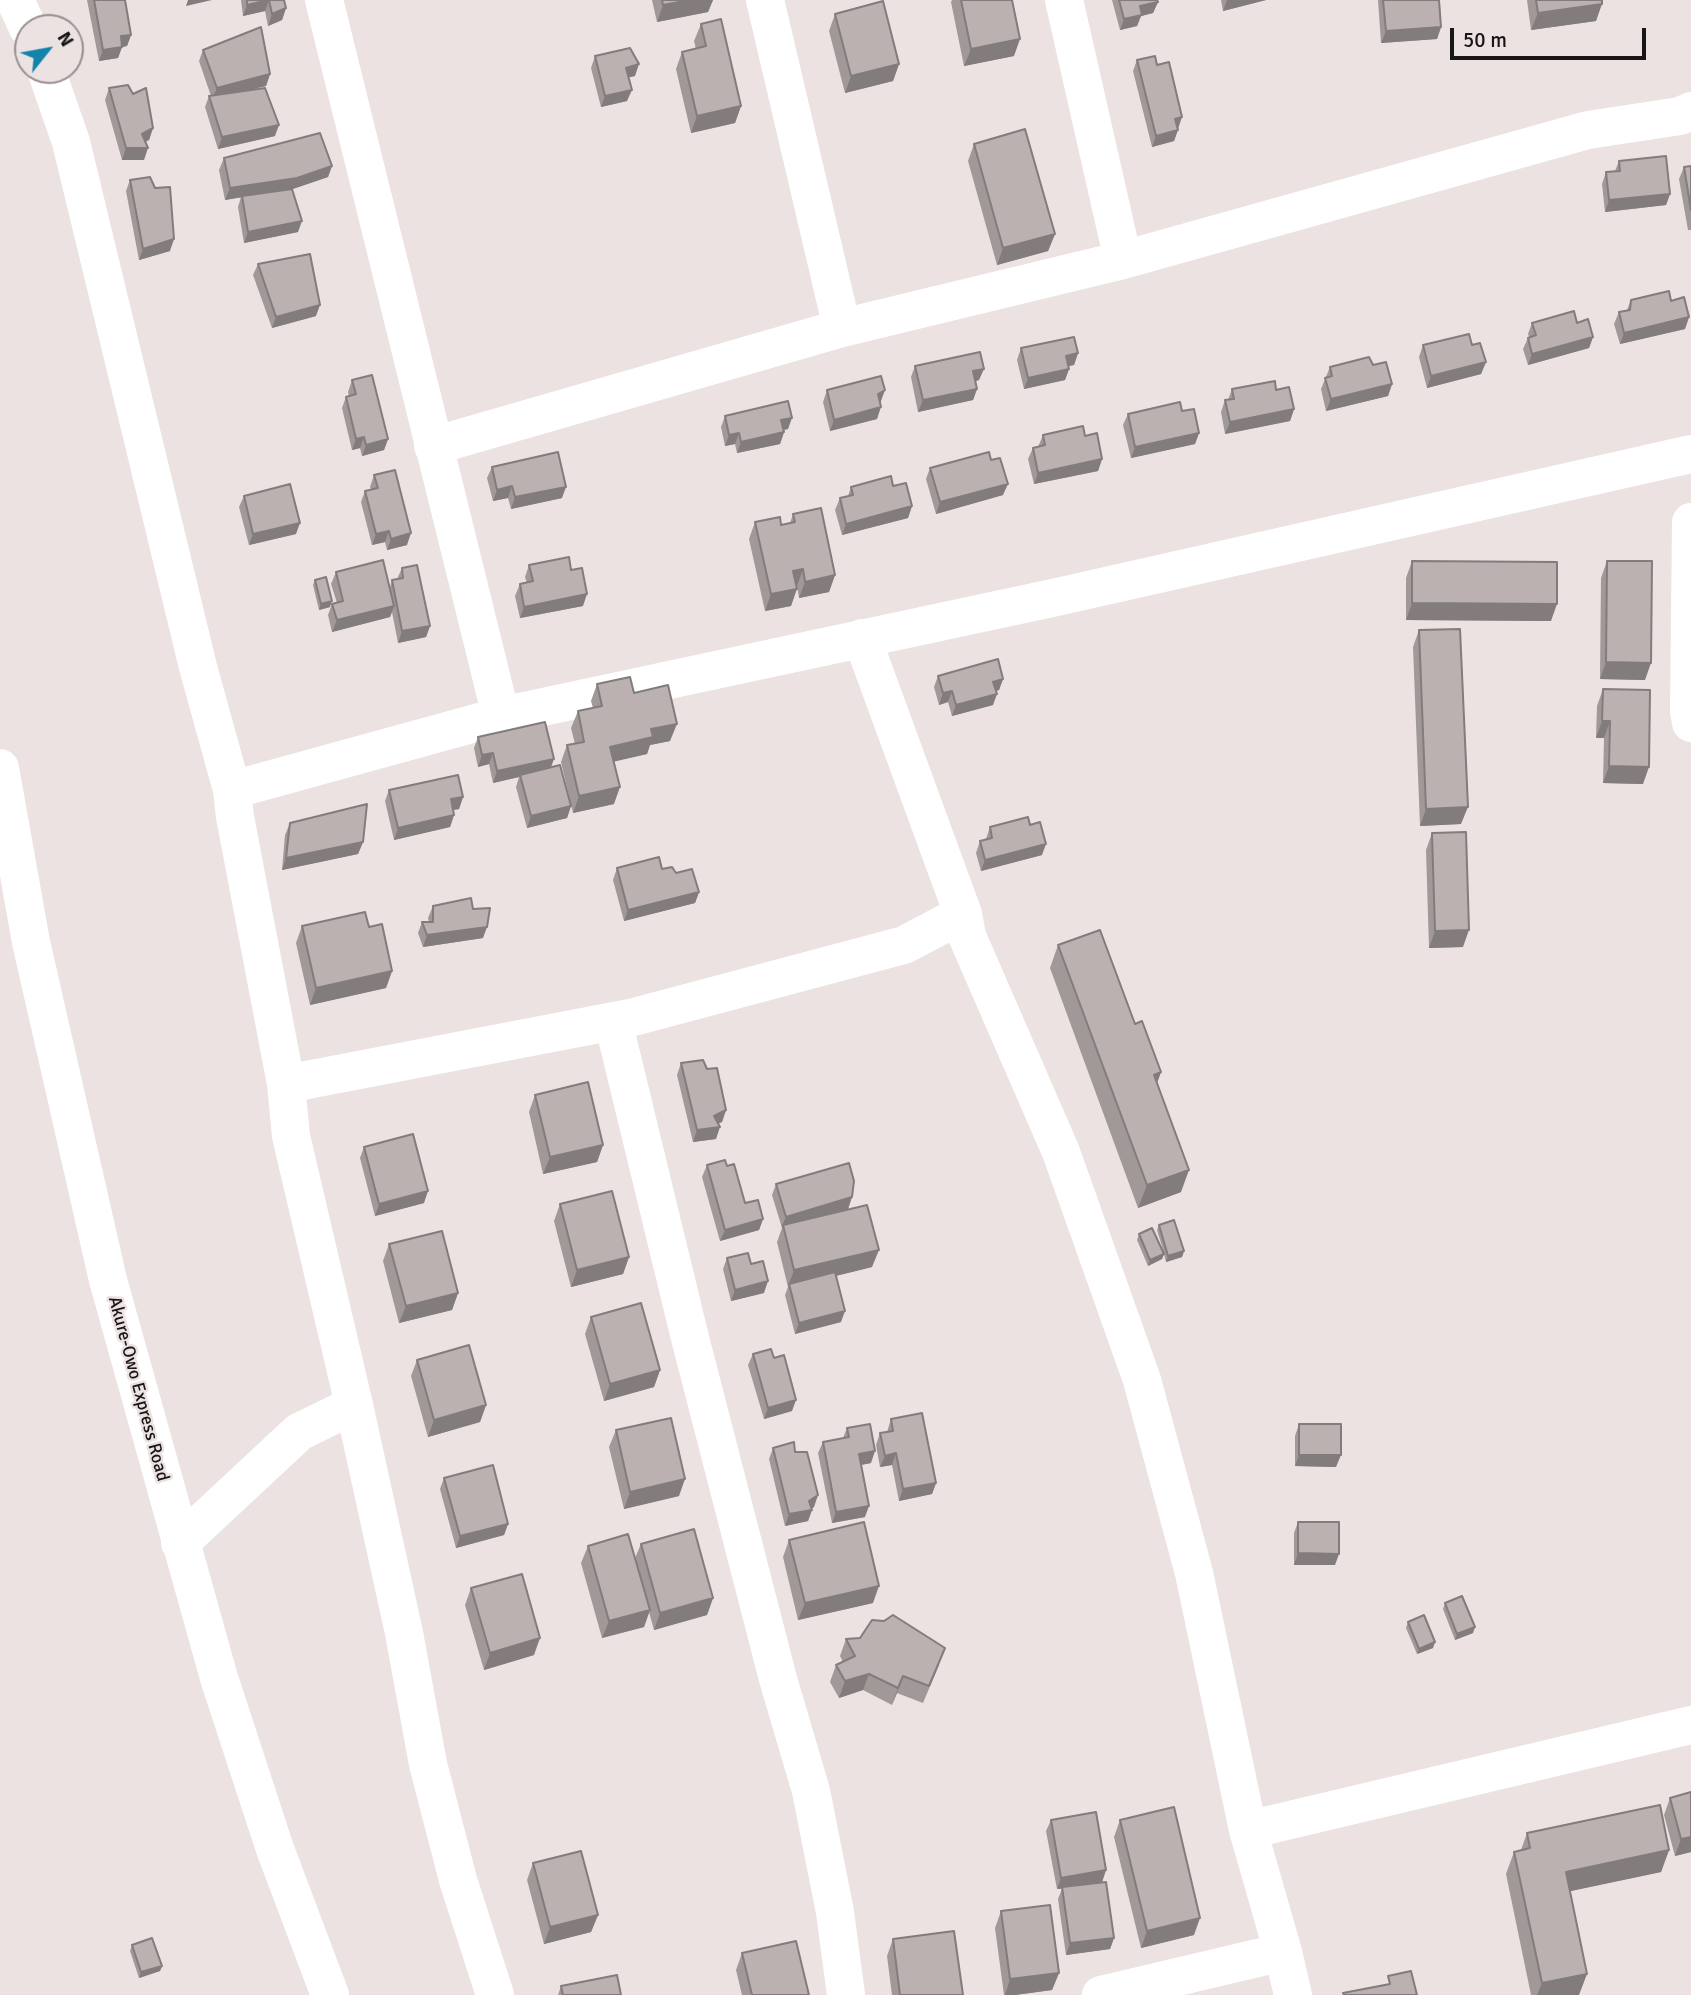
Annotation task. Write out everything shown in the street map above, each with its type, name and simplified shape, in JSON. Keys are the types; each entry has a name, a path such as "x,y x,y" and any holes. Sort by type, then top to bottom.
{"main road":[{"path":"324,0 501,716"},
{"path":"765,0 842,328"},
{"path":"1064,0 1123,260"},
{"path":"51,84 71,142 198,667 232,790 286,1084 291,1136 404,1633 428,1764 458,1880 495,1995"},
{"path":"433,446 842,328 1123,260 1588,130 1680,116 1691,111"},
{"path":"232,790 501,716 1437,513 1691,454"},
{"path":"1691,522 1691,723"},
{"path":"862,638 963,914 967,936 1061,1152 1142,1380 1194,1573 1248,1830 1293,1995"},
{"name":"Akure-Owo Express Road","path":"0,768 31,942 108,1280 219,1678 271,1836 330,1995"},
{"path":"286,1084 612,1021 905,945 963,914"},
{"path":"612,1021 778,1679 811,1791 835,1912 845,1995"},
{"path":"180,1543 299,1432 354,1405"},
{"path":"1248,1830 1691,1725"},
{"path":"1101,1995 1283,1952"}],"building":[{"path":"94,0 125,0 131,35 121,36 122,47 103,50"},
{"path":"247,0 269,0 247,5"},
{"path":"269,0 284,0 286,8 272,14"},
{"path":"662,0 690,0 663,5"},
{"path":"961,0 1012,0 1020,39 971,49"},
{"path":"1119,0 1158,2 1140,6 1142,15 1124,19"},
{"path":"1383,0 1439,0 1441,27 1386,31"},
{"path":"1536,0 1602,0 1602,4 1538,13"},
{"path":"883,1 899,64 851,76 835,14"},
{"path":"721,19 741,106 697,116 682,52 706,46 701,24"},
{"path":"261,27 270,74 217,88 203,50"},
{"path":"630,48 639,64 626,68 632,90 605,96 595,56"},
{"path":"1155,56 1157,65 1169,62 1182,117 1175,119 1178,130 1156,136 1137,60"},
{"path":"128,85 133,94 146,88 153,128 142,134 148,148 126,148 109,88"},
{"path":"265,88 279,125 222,137 209,96"},
{"path":"1025,129 1055,234 1003,248 974,144"},
{"path":"320,133 332,166 297,178 230,188 224,158"},
{"path":"1666,156 1670,194 1609,200 1606,172 1620,171 1619,161"},
{"path":"1691,166 1691,210 1684,167"},
{"path":"150,177 155,188 170,187 174,239 143,249 130,180"},
{"path":"292,189 302,221 248,232 242,196"},
{"path":"310,254 320,305 276,317 258,264"},
{"path":"1669,291 1671,301 1684,297 1689,317 1624,333 1619,312 1630,310 1631,300"},
{"path":"1574,311 1577,323 1588,319 1593,337 1532,354 1528,338 1536,335 1532,323"},
{"path":"1469,334 1472,345 1480,343 1486,362 1431,376 1423,345"},
{"path":"1074,337 1078,353 1066,356 1069,369 1028,378 1021,348"},
{"path":"980,352 984,369 973,371 977,389 923,400 915,366"},
{"path":"1369,357 1373,365 1386,362 1392,384 1331,399 1325,378 1332,376 1330,367"},
{"path":"372,375 388,439 366,445 364,437 356,439 346,397 356,394 352,380"},
{"path":"881,376 885,390 878,394 881,407 834,420 827,390"},
{"path":"1275,381 1276,390 1289,387 1294,409 1230,422 1225,400 1234,399 1232,389"},
{"path":"788,401 792,418 781,420 784,432 741,442 739,433 729,435 725,416"},
{"path":"1180,402 1182,411 1194,409 1199,433 1135,447 1128,414"},
{"path":"1083,426 1085,436 1097,433 1102,459 1038,473 1033,448 1045,445 1043,435"},
{"path":"558,452 566,487 515,497 512,486 497,490 492,467"},
{"path":"989,452 991,460 1000,458 1008,484 940,502 930,468"},
{"path":"395,470 411,533 391,539 389,531 376,534 365,491 378,488 374,475"},
{"path":"891,476 893,486 906,483 912,506 846,524 840,498 853,495 851,487"},
{"path":"290,484 300,523 253,534 244,496"},
{"path":"821,508 835,575 805,582 803,569 793,571 797,589 771,594 755,522 780,517 781,525 795,522 793,514"},
{"path":"569,557 571,570 582,568 587,594 524,607 520,584 533,581 529,565"},
{"path":"383,560 394,606 337,620 332,604 343,601 336,572"},
{"path":"1412,561 1557,562 1557,604 1412,603"},
{"path":"1607,561 1652,561 1651,663 1606,662"},
{"path":"417,565 430,626 402,631 392,580 403,578 402,568"},
{"path":"326,577 332,601 321,604 315,580"},
{"path":"1460,629 1468,807 1426,809 1419,630"},
{"path":"998,659 1003,679 993,682 997,694 956,705 952,691 943,693 938,676"},
{"path":"630,677 634,693 668,685 677,724 651,729 653,737 610,747 620,787 579,796 567,745 584,742 578,711 602,706 597,684"},
{"path":"1603,689 1650,690 1649,767 1609,766 1610,721 1602,721"},
{"path":"545,722 554,759 497,771 493,753 482,755 478,737"},
{"path":"560,765 571,806 531,816 520,775"},
{"path":"458,775 463,797 451,799 454,815 398,828 389,790"},
{"path":"367,804 363,842 286,858 290,823"},
{"path":"1028,817 1030,825 1040,822 1046,844 985,860 980,841 992,838 990,827"},
{"path":"1466,832 1469,930 1435,931 1432,833"},
{"path":"659,857 662,869 672,867 676,873 692,869 699,892 628,910 617,868"},
{"path":"471,898 473,909 490,908 487,927 427,935 422,922 433,922 433,906"},
{"path":"365,912 369,927 382,924 392,971 316,988 302,926"},
{"path":"1100,930 1135,1024 1142,1021 1161,1072 1154,1075 1189,1170 1147,1185 1058,945"},
{"path":"703,1060 707,1069 717,1068 726,1110 714,1116 720,1127 697,1130 681,1063"},
{"path":"588,1082 603,1145 550,1157 535,1095"},
{"path":"413,1134 428,1191 379,1204 364,1147"},
{"path":"725,1160 727,1166 734,1164 745,1203 758,1200 763,1219 725,1230 707,1165"},
{"path":"849,1163 854,1181 852,1197 786,1217 776,1184"},
{"path":"612,1191 629,1257 577,1270 560,1204"},
{"path":"867,1205 879,1250 794,1270 783,1225"},
{"path":"1174,1220 1184,1251 1168,1256 1159,1225"},
{"path":"1152,1228 1164,1254 1150,1260 1139,1234"},
{"path":"442,1231 458,1293 406,1306 389,1244"},
{"path":"748,1253 751,1264 763,1261 768,1281 735,1290 727,1258"},
{"path":"835,1272 845,1311 799,1323 789,1284"},
{"path":"641,1303 660,1370 610,1384 591,1317"},
{"path":"469,1345 486,1405 434,1420 417,1360"},
{"path":"771,1349 774,1358 784,1355 796,1400 768,1408 753,1354"},
{"path":"922,1413 936,1483 903,1489 896,1453 885,1456 880,1433 893,1431 891,1419"},
{"path":"671,1418 685,1479 630,1492 616,1430"},
{"path":"870,1424 875,1451 859,1454 869,1506 836,1512 823,1442 849,1437 847,1428"},
{"path":"1299,1424 1341,1424 1341,1455 1299,1455"},
{"path":"794,1442 795,1452 807,1452 818,1495 809,1501 812,1510 789,1514 773,1448"},
{"path":"493,1465 508,1524 460,1536 444,1478"},
{"path":"864,1522 879,1586 805,1603 789,1540"},
{"path":"1298,1522 1339,1522 1339,1554 1298,1553"},
{"path":"694,1529 713,1598 660,1613 641,1544"},
{"path":"628,1534 650,1610 609,1621 588,1546"},
{"path":"522,1574 540,1638 490,1653 471,1588"},
{"path":"1462,1596 1475,1627 1457,1634 1445,1603"},
{"path":"893,1615 945,1648 929,1686 903,1676 898,1688 869,1674 845,1681 836,1665 855,1656 846,1639 860,1638 872,1620 884,1621"},
{"path":"1424,1615 1435,1642 1419,1649 1408,1622"},
{"path":"1691,1792 1691,1837 1681,1839 1670,1798"},
{"path":"1660,1805 1669,1850 1566,1872 1587,1974 1542,1983 1514,1852 1530,1848 1527,1833"},
{"path":"1174,1807 1200,1918 1147,1931 1120,1820"},
{"path":"1096,1812 1106,1870 1061,1878 1051,1820"},
{"path":"581,1851 598,1915 550,1927 533,1863"},
{"path":"1106,1882 1114,1938 1070,1943 1062,1887"},
{"path":"1050,1905 1059,1973 1010,1979 1001,1911"},
{"path":"954,1931 963,1995 900,1995 893,1939"},
{"path":"152,1938 162,1966 141,1972 132,1945"},
{"path":"796,1941 809,1995 752,1995 742,1953"},
{"path":"1411,1971 1417,1995 1343,1993 1390,1984 1388,1976"},
{"path":"617,1975 621,1995 563,1995 561,1986"}]}
